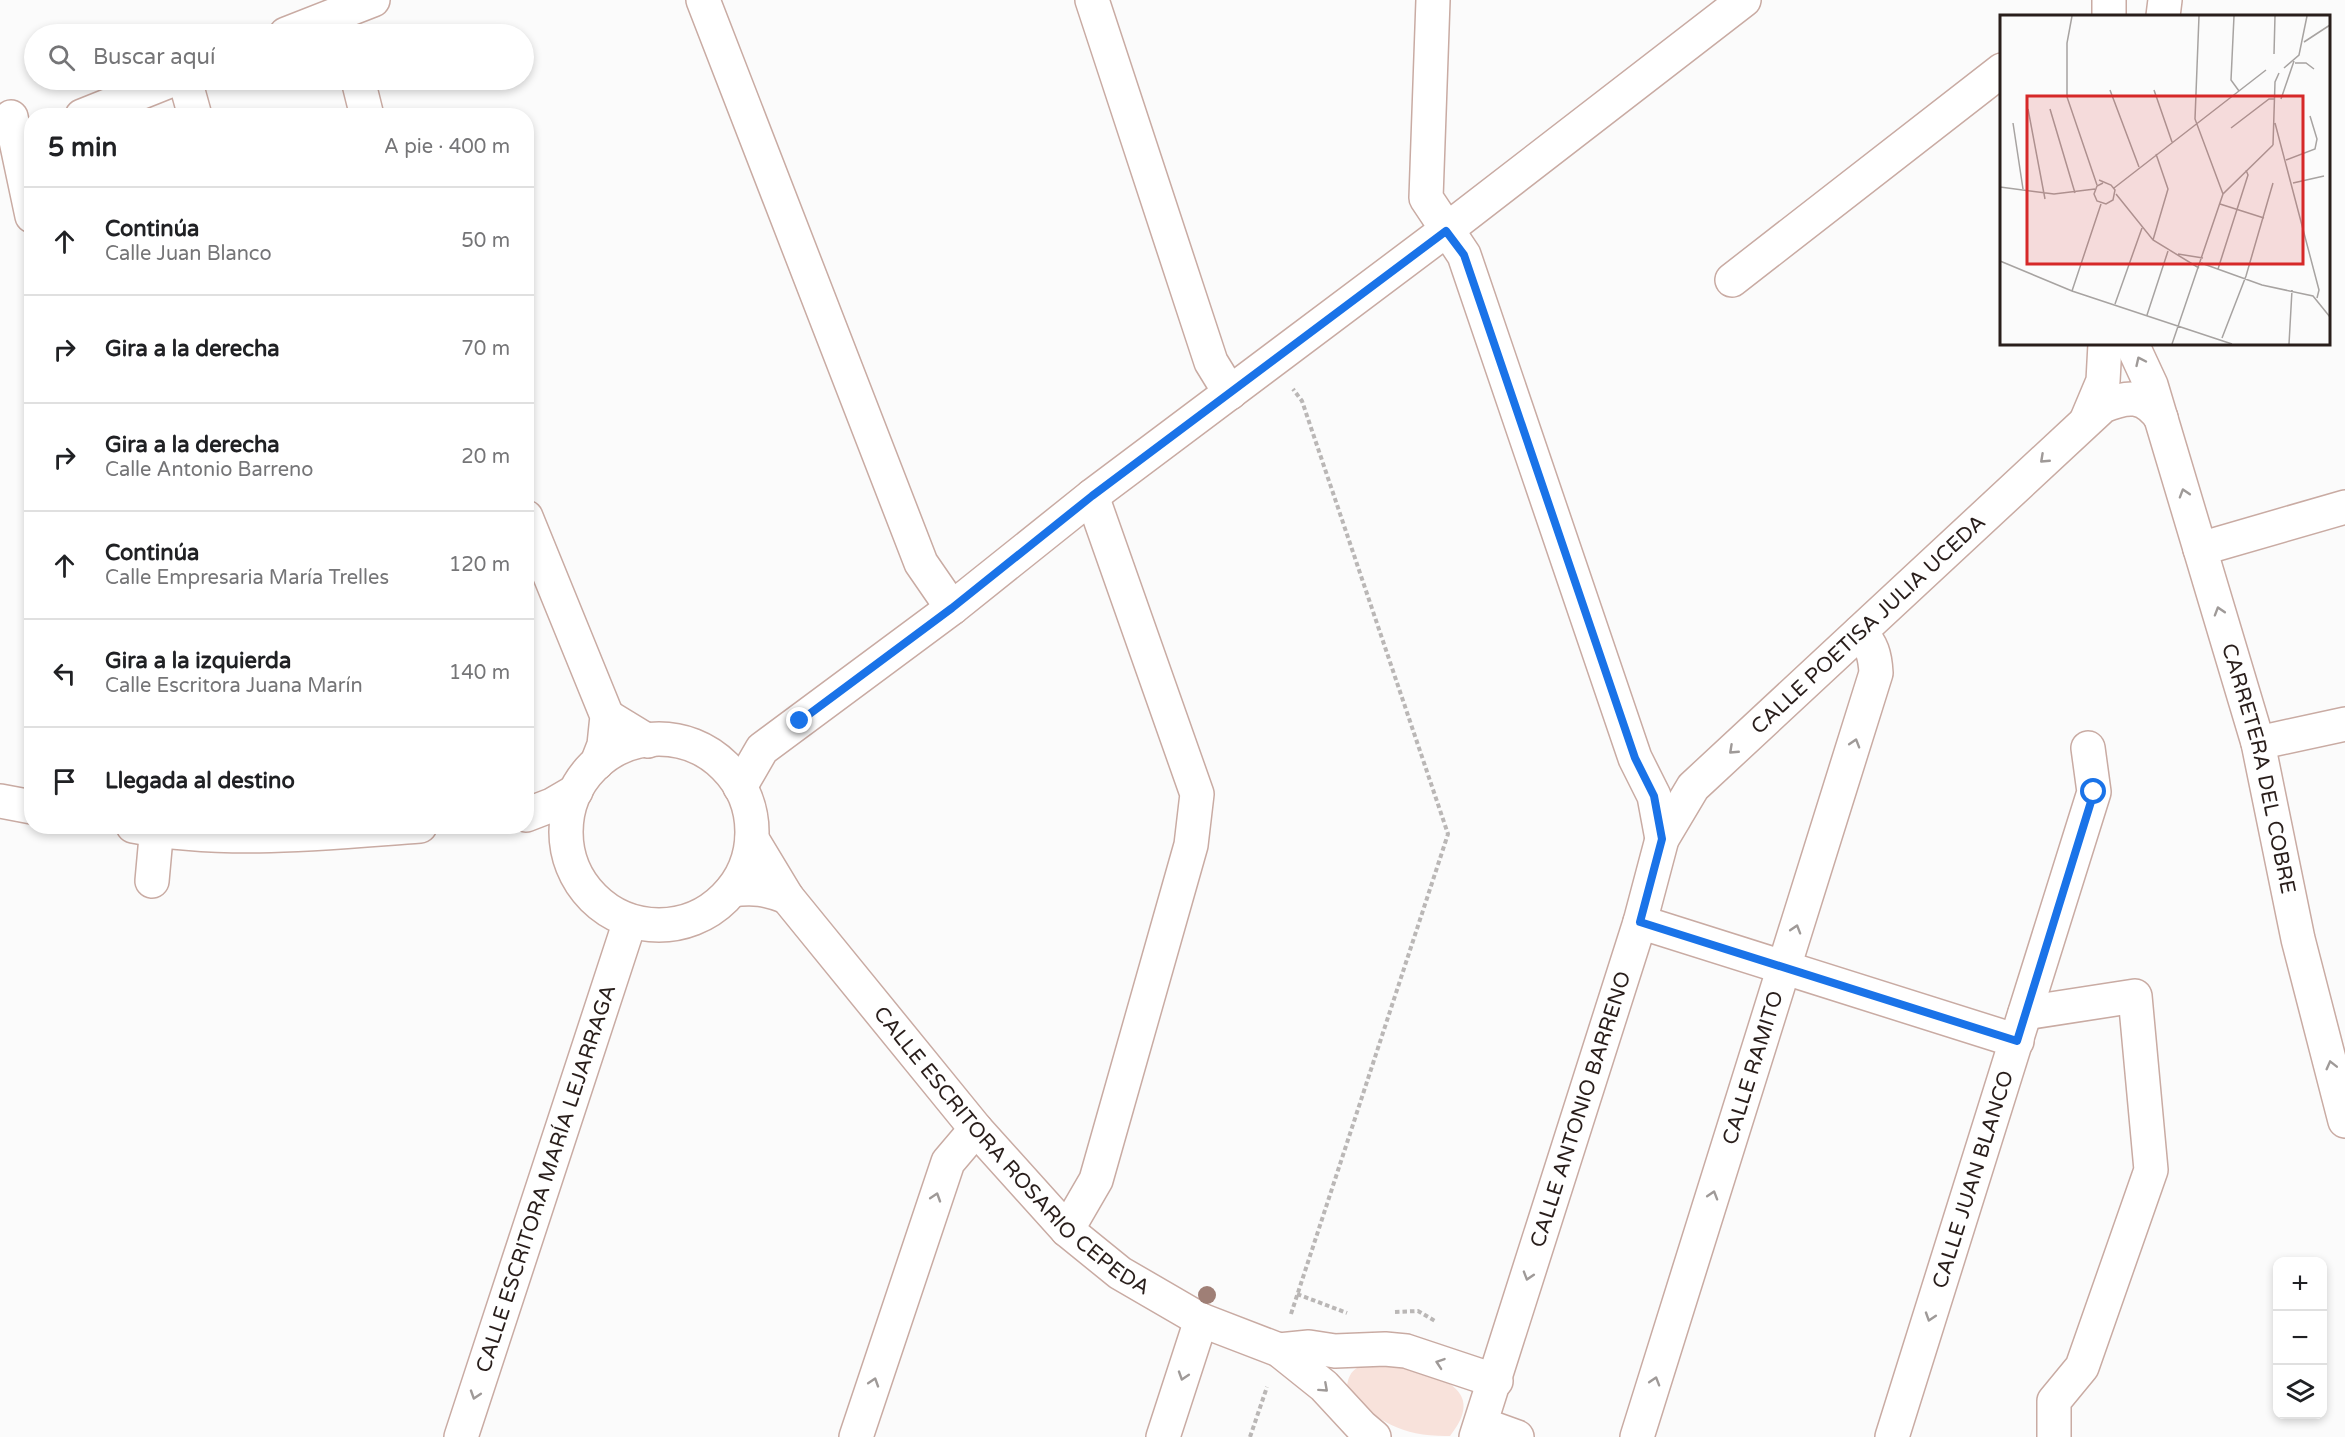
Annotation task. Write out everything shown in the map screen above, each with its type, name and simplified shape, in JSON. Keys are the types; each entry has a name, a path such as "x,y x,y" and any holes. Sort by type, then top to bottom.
{"street":[{"path":"317,24 342,16 373,0"},
{"path":"703,0 921,563 952,608"},
{"path":"1092,0 1211,362 1230,393"},
{"path":"1433,0 1426,198 1464,255 1635,758 1654,796 1662,839"},
{"path":"740,787 762,749 952,608 1092,496 1446,231 1744,0"},
{"path":"2163,15 2165,0"},
{"path":"1732,280 2000,71"},
{"path":"102,108 147,90"},
{"path":"188,90 192,108"},
{"path":"360,90 365,108"},
{"path":"15,135 24,178"},
{"path":"2087,419 2103,381 2105,345"},
{"name":"CARRETERA DEL COBRE","path":"2132,345 2151,385 2258,742 2298,939 2345,1121"},
{"path":"2087,419 2103,406 2123,398 2145,402 2161,418"},
{"name":"CALLE POETISA JULIA UCEDA","path":"1662,839 1693,787 2087,419"},
{"path":"1067,1230 1096,1180 1191,845 1197,794 1092,496"},
{"path":"2200,549 2345,507"},
{"path":"534,537 607,716 604,745 597,763 576,791 567,819 566,840 571,861 580,881 594,898 611,911 630,921 649,924 686,921 711,909 732,890 749,857 752,839 748,804 740,787 715,758 679,741 648,741 620,748 597,763"},
{"name":"CALLE RAMITO","path":"1637,1437 1876,673 1873,650 1860,632"},
{"path":"607,716 648,741"},
{"path":"2258,742 2345,724"},
{"name":"CALLE JUAN BLANCO","path":"1892,1437 2094,792 2088,747"},
{"path":"715,758 762,749"},
{"path":"534,811 552,805 576,791"},
{"path":"0,801 24,806"},
{"path":"534,824 549,828 566,840"},
{"path":"149,834 152,881"},
{"path":"220,834 244,836 281,834"},
{"name":"CALLE ESCRITORA ROSARIO CEPEDA","path":"752,839 787,897 976,1129 1067,1230 1120,1273 1201,1320 1279,1350"},
{"name":"CALLE ANTONIO BARRENO","path":"1478,1430 1496,1381 1640,922 1662,839"},
{"path":"732,890 751,887 766,889 787,897"},
{"name":"CALLE ESCRITORA MARÍA LEJARRAGA","path":"461,1437 630,921"},
{"path":"1640,922 1784,968 2021,1027 2135,996 2151,1170 2082,1366 2054,1401 2054,1437"},
{"path":"856,1437 948,1162 976,1129"},
{"path":"1163,1437 1201,1320"},
{"path":"1279,1350 1309,1347 1335,1351 1385,1348 1406,1351 1496,1381"},
{"path":"1279,1350 1324,1386 1374,1437"},
{"path":"1478,1430 1517,1437"}],"path":[{"path":"1250,1437 1448,834 1302,401 1273,361"}],"shaded area":[{"path":"1389,1362 1437,1377 1450,1384 1459,1393 1464,1404 1461,1418 1450,1436 1419,1434 1393,1426 1370,1412 1347,1392 1350,1376 1354,1370 1373,1363"}],"route":[{"path":"800,721 952,608 1092,496 1446,231 1464,255 1635,758 1654,796 1662,839 1640,922 2017,1041 2094,792"}]}
